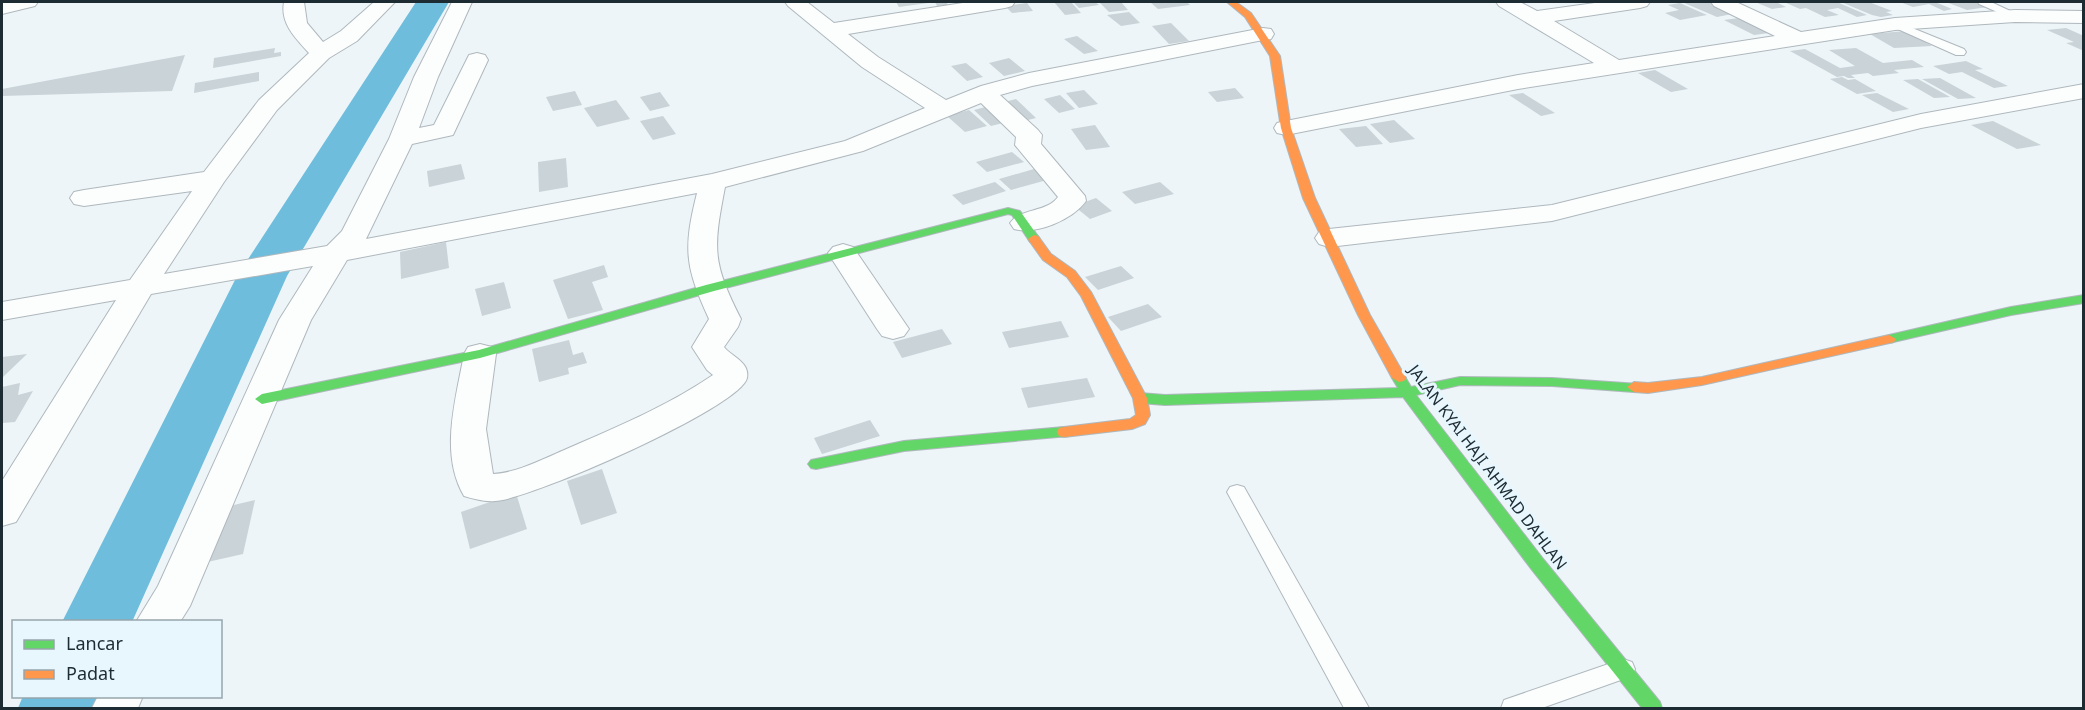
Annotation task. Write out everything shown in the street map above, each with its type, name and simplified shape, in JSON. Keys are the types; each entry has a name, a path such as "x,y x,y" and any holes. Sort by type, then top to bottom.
{"street":[{"path":"2,8 28,2"},
{"path":"294,2 292,9 298,27 321,53"},
{"path":"2,512 140,287 213,179 268,105 321,53 349,36 385,2"},
{"path":"158,620 175,594 295,320 326,255 354,235 402,139 426,78 462,2"},
{"path":"795,2 870,62 943,110"},
{"path":"830,30 1005,2"},
{"name":"JALAN KYAI HAJI AHMAD DAHLAN","path":"1231,2 1248,15 1263,34 1275,56 1286,128 1309,198 1364,315 1407,392 1538,565 1653,708"},
{"path":"1506,2 1614,66"},
{"path":"1534,18 1640,2"},
{"path":"1721,2 1799,39"},
{"path":"1286,128 1518,82 1895,24 2015,16 2084,17"},
{"path":"2,311 326,255 713,182 854,146 984,93 1029,80 1263,34"},
{"path":"402,139 444,130 477,60"},
{"path":"1329,238 1552,213 1921,121 2084,91"},
{"path":"984,93 1029,135 1028,145 1071,196 1072,201 1065,208 1023,223"},
{"path":"84,198 140,192 213,179"},
{"path":"480,354 468,429 472,465 477,486 496,488 547,472 645,429 691,406 730,379 730,369 719,363 708,347 720,332 725,319 710,288 702,258 713,182"},
{"path":"262,399 480,354 710,288 1006,211 1016,213 1047,256 1071,274 1087,295 1140,398 1143,415 1140,421 1132,424 1023,437 904,446 816,464"},
{"path":"843,254 893,329"},
{"path":"1140,398 1164,400 1407,392 1460,381 1542,381 1648,388 1702,381 2011,311 2084,298"}],"lane":[{"path":"1983,2 2015,16"},
{"path":"1895,24 1959,52"},
{"path":"1237,492 1357,708"},
{"path":"1513,708 1623,669"}],"building":[{"path":"896,2 935,2 899,7"},
{"path":"935,2 946,2 948,5 937,6"},
{"path":"1054,2 1071,2 1081,13 1065,15"},
{"path":"1073,2 1095,2 1099,5 1079,8"},
{"path":"1099,2 1121,2 1128,10 1109,12"},
{"path":"1150,2 1187,2 1190,5 1158,9"},
{"path":"1682,2 1714,2 1734,10 1732,14 1717,17"},
{"path":"1755,2 1783,2 1778,3 1786,7 1772,9"},
{"path":"1784,2 1837,2 1867,15 1857,17 1838,8 1827,10 1839,15 1825,17 1806,8 1800,9"},
{"path":"1841,2 1869,2 1892,11 1886,12 1893,15 1881,17 1872,15"},
{"path":"1900,2 1935,2 1952,9 1944,11 1929,4 1913,7"},
{"path":"1946,2 1975,2 1988,7 1967,10"},
{"path":"1027,3 1033,11 1012,13 1005,6"},
{"path":"1680,3 1707,15 1680,20 1665,13 1679,10 1668,5"},
{"path":"1129,12 1140,23 1121,26 1107,15"},
{"path":"1739,18 1769,33 1754,35 1724,20"},
{"path":"1171,23 1189,41 1169,44 1152,26"},
{"path":"2066,28 2084,36 2084,51 2066,43 2074,42 2047,30"},
{"path":"1906,31 1932,46 1894,48 1870,34"},
{"path":"1077,36 1098,51 1084,54 1064,39"},
{"path":"275,48 274,53 281,52 281,56 213,68 214,58"},
{"path":"1856,48 1883,63 1912,60 1924,67 1894,70 1899,73 1873,76 1868,73 1851,75 1855,78 1837,77 1790,51 1805,49 1840,68 1855,66 1829,50"},
{"path":"185,55 172,91 2,96 2,89"},
{"path":"1009,58 1025,71 1004,76 989,63"},
{"path":"1966,61 1983,69 1975,70 2008,86 1994,88 1962,72 1949,74 1933,66"},
{"path":"966,63 983,77 967,81 951,66"},
{"path":"1655,70 1688,89 1671,92 1638,73"},
{"path":"259,72 259,81 194,93 195,83"},
{"path":"1842,77 1848,80 1855,79 1876,91 1857,94 1830,79"},
{"path":"1940,78 1976,98 1958,99 1922,79"},
{"path":"1918,79 1950,97 1934,98 1903,80"},
{"path":"1235,88 1244,98 1217,102 1208,92"},
{"path":"1084,90 1098,104 1079,108 1066,93"},
{"path":"575,91 582,105 553,111 546,97"},
{"path":"660,92 670,106 650,111 640,97"},
{"path":"1523,93 1555,113 1541,116 1509,95"},
{"path":"1877,93 1909,109 1893,112 1862,95"},
{"path":"1060,95 1075,109 1059,113 1044,99"},
{"path":"1016,99 1036,118 1020,122 1000,103"},
{"path":"616,100 630,119 597,127 584,108"},
{"path":"993,105 1011,121 991,126 974,110"},
{"path":"969,110 987,126 965,132 947,116"},
{"path":"663,116 676,134 653,140 640,121"},
{"path":"1394,120 1415,139 1390,143 1370,124"},
{"path":"1993,121 2041,145 2017,149 1971,125"},
{"path":"1095,125 1110,147 1086,150 1071,129"},
{"path":"1366,126 1383,144 1356,147 1339,129"},
{"path":"1012,152 1024,162 987,172 976,162"},
{"path":"566,158 568,187 539,192 538,162"},
{"path":"461,164 465,179 429,187 427,171"},
{"path":"1034,169 1047,180 1011,190 999,179"},
{"path":"995,182 1006,191 963,205 952,195"},
{"path":"1160,182 1174,194 1135,204 1122,192"},
{"path":"1096,198 1112,211 1090,219 1074,206"},
{"path":"446,242 449,268 401,279 400,252"},
{"path":"604,265 608,277 592,282 603,310 568,319 553,280"},
{"path":"1121,266 1134,278 1098,290 1085,277"},
{"path":"504,282 511,308 482,316 475,289"},
{"path":"1148,304 1162,317 1121,331 1108,317"},
{"path":"1061,321 1069,337 1009,348 1002,332"},
{"path":"942,329 952,344 902,358 893,342"},
{"path":"569,340 573,355 583,352 587,363 568,368 569,374 539,382 532,349"},
{"path":"27,354 2,378 2,357"},
{"path":"1087,378 1095,397 1028,408 1021,388"},
{"path":"20,383 18,395 33,391 15,422 2,423 2,387"},
{"path":"870,420 880,436 822,454 814,438"},
{"path":"602,469 617,513 581,525 567,481"},
{"path":"516,493 527,529 470,549 461,512"},
{"path":"255,500 243,554 203,563 217,509"}],"waterway":[{"path":"98,620 262,276 432,2"},
{"path":"55,708 60,698"}],"traffic: fast":[{"path":"262,399 480,354 710,288 1008,211 1016,213 1034,239"},
{"path":"1889,339 2011,311 2084,299"},
{"path":"1399,378 1407,392 1538,565 1653,708"},
{"path":"1140,398 1165,400 1407,392 1460,381 1552,382 1634,387"},
{"path":"816,464 904,446 1064,432"}],"traffic: slow":[{"path":"1231,2 1248,15 1275,56 1286,128 1309,198 1364,315 1399,378"},
{"path":"1034,239 1047,257 1071,274 1087,295 1140,398 1143,415 1140,421 1132,424 1064,432"},
{"path":"1634,387 1648,388 1702,381 1889,339"}]}
